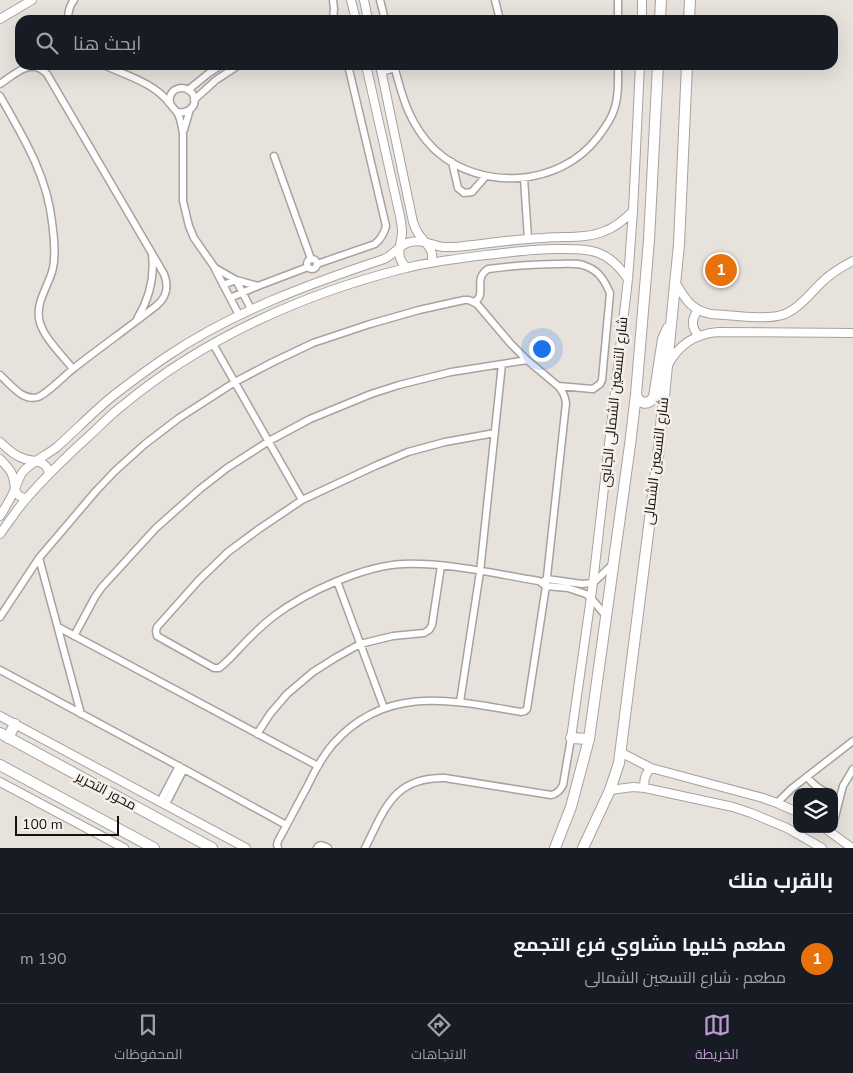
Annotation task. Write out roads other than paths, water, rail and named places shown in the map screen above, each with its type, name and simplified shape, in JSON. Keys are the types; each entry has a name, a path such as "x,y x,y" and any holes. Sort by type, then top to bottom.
{"main road":[{"path":"660,0 660,15"},
{"path":"689,15 690,0"},
{"name":"شارع التسعين الشمالى","path":"555,848 570,807 589,739 630,445 649,240 658,70"},
{"name":"شارع التسعين الشمالى","path":"583,848 610,790 620,752 659,447 667,367 679,235 687,70"},
{"path":"636,394 637,399 642,402 650,401 654,397 663,339 671,324"},
{"path":"4,736 15,724"},
{"name":"محور التحرير","path":"4,736 212,848"},
{"path":"571,738 589,739"},
{"name":"محور التحرير","path":"0,765 154,848"}],"street":[{"path":"0,19 32,0"},
{"path":"68,15 69,7 74,0"},
{"path":"333,0 333,15"},
{"path":"351,0 355,15"},
{"path":"364,0 367,15"},
{"path":"380,0 383,15"},
{"path":"495,0 499,15"},
{"path":"618,0 618,15"},
{"path":"642,0 642,15"},
{"path":"0,84 21,70"},
{"path":"0,375 20,393 32,398 38,397 162,301 166,295 167,280 164,274 44,70"},
{"path":"115,70 155,89 166,98 177,112 183,134 185,214 194,238 215,268 239,315"},
{"path":"188,90 214,70"},
{"path":"194,100 216,80 231,70"},
{"path":"230,298 308,267 314,268 317,264 375,244 381,239 386,226 349,70"},
{"path":"367,70 400,216 402,232 398,252 401,261 407,268"},
{"path":"380,70 413,222 416,230 431,250 432,259 430,263"},
{"path":"396,70 401,95 414,123 434,149 452,162 486,176 524,178 544,174 562,167 578,157 593,144 605,128 614,110 618,93 618,70"},
{"name":"شارع التسعين الشمالى الجانبى","path":"571,738 594,583 628,279 640,70"},
{"path":"155,89 174,91 181,88 188,90 194,96 193,106 190,109 183,134"},
{"path":"170,104 170,97 174,91"},
{"path":"0,96 37,164 46,190 52,220 53,267 38,308 38,317 43,332 73,369"},
{"path":"177,112 184,112 190,109"},
{"path":"274,156 311,259 315,259 317,264"},
{"path":"452,162 456,185 464,193 472,192 486,176"},
{"path":"524,178 528,239"},
{"path":"0,516 22,472 29,466 58,447 114,396 144,373 183,346 251,309 314,283 384,259 405,244 412,242 419,241 442,247 455,247 528,239 594,235 616,226 633,211"},
{"path":"583,236 583,249"},
{"path":"0,534 49,474 122,406 175,367 213,344 247,326 316,296 376,276 430,263 528,250 583,249 594,251 614,262 628,279"},
{"path":"135,322 145,304 152,284 151,251"},
{"path":"308,267 308,261 311,259"},
{"path":"675,282 687,301 698,310 711,314 779,316 796,307 828,276 844,265 853,262"},
{"path":"474,302 480,296 480,277 488,269 532,264 576,264 588,266 598,273 606,282 610,293 602,380 593,389 558,386"},
{"path":"215,268 236,280 258,286"},
{"path":"236,280 251,309"},
{"path":"223,285 236,280"},
{"path":"0,617 39,558 96,491 139,449 179,418 234,382 271,362 313,344 370,324 419,310 464,300 474,302 511,344 558,386 565,397 566,403 546,582 526,710 521,712 460,702 422,700 384,708 365,717 348,729 332,745 318,766 278,841 278,848"},
{"path":"698,310 692,323 699,336"},
{"path":"667,367 680,348 692,339 706,333 853,333"},
{"path":"213,344 302,500"},
{"path":"74,636 98,592 156,528 227,468 269,441 310,419 382,390 451,372 527,360"},
{"path":"460,702 480,572 502,364"},
{"path":"495,433 445,442 408,452 302,500 228,552 193,587 158,627 156,634 158,638 214,668 219,668 274,616 297,601 337,581 367,570 402,564 441,566 539,582 582,584 594,583 613,564"},
{"path":"0,442 20,457 41,462 47,467 49,474"},
{"path":"0,458 11,472 16,492 21,497 28,498"},
{"path":"39,558 81,714"},
{"path":"257,734 270,714 287,694 313,672 335,658 360,644 393,636 424,633 429,630 432,625 441,566"},
{"path":"337,581 384,708"},
{"path":"546,582 586,594 606,616"},
{"path":"58,627 318,766"},
{"path":"0,670 286,826"},
{"path":"0,716 246,848"},
{"path":"365,848 390,800 404,788 420,780 445,778 551,795 559,792 563,785 571,738"},
{"path":"777,803 791,789 853,740"},
{"path":"620,752 651,768 738,791 777,803 793,810"},
{"path":"163,803 182,768"},
{"path":"645,788 644,777 651,768"},
{"path":"838,791 853,769"},
{"path":"807,776 818,788"},
{"path":"0,782 124,848"},
{"path":"610,790 633,787 645,788 733,807 787,828 822,848"},
{"path":"833,833 852,848"},
{"path":"317,848 320,845 328,848"}],"place":[{"name":"مطعم خليها مشاوي فرع التجمع","path":"721,270"}]}
